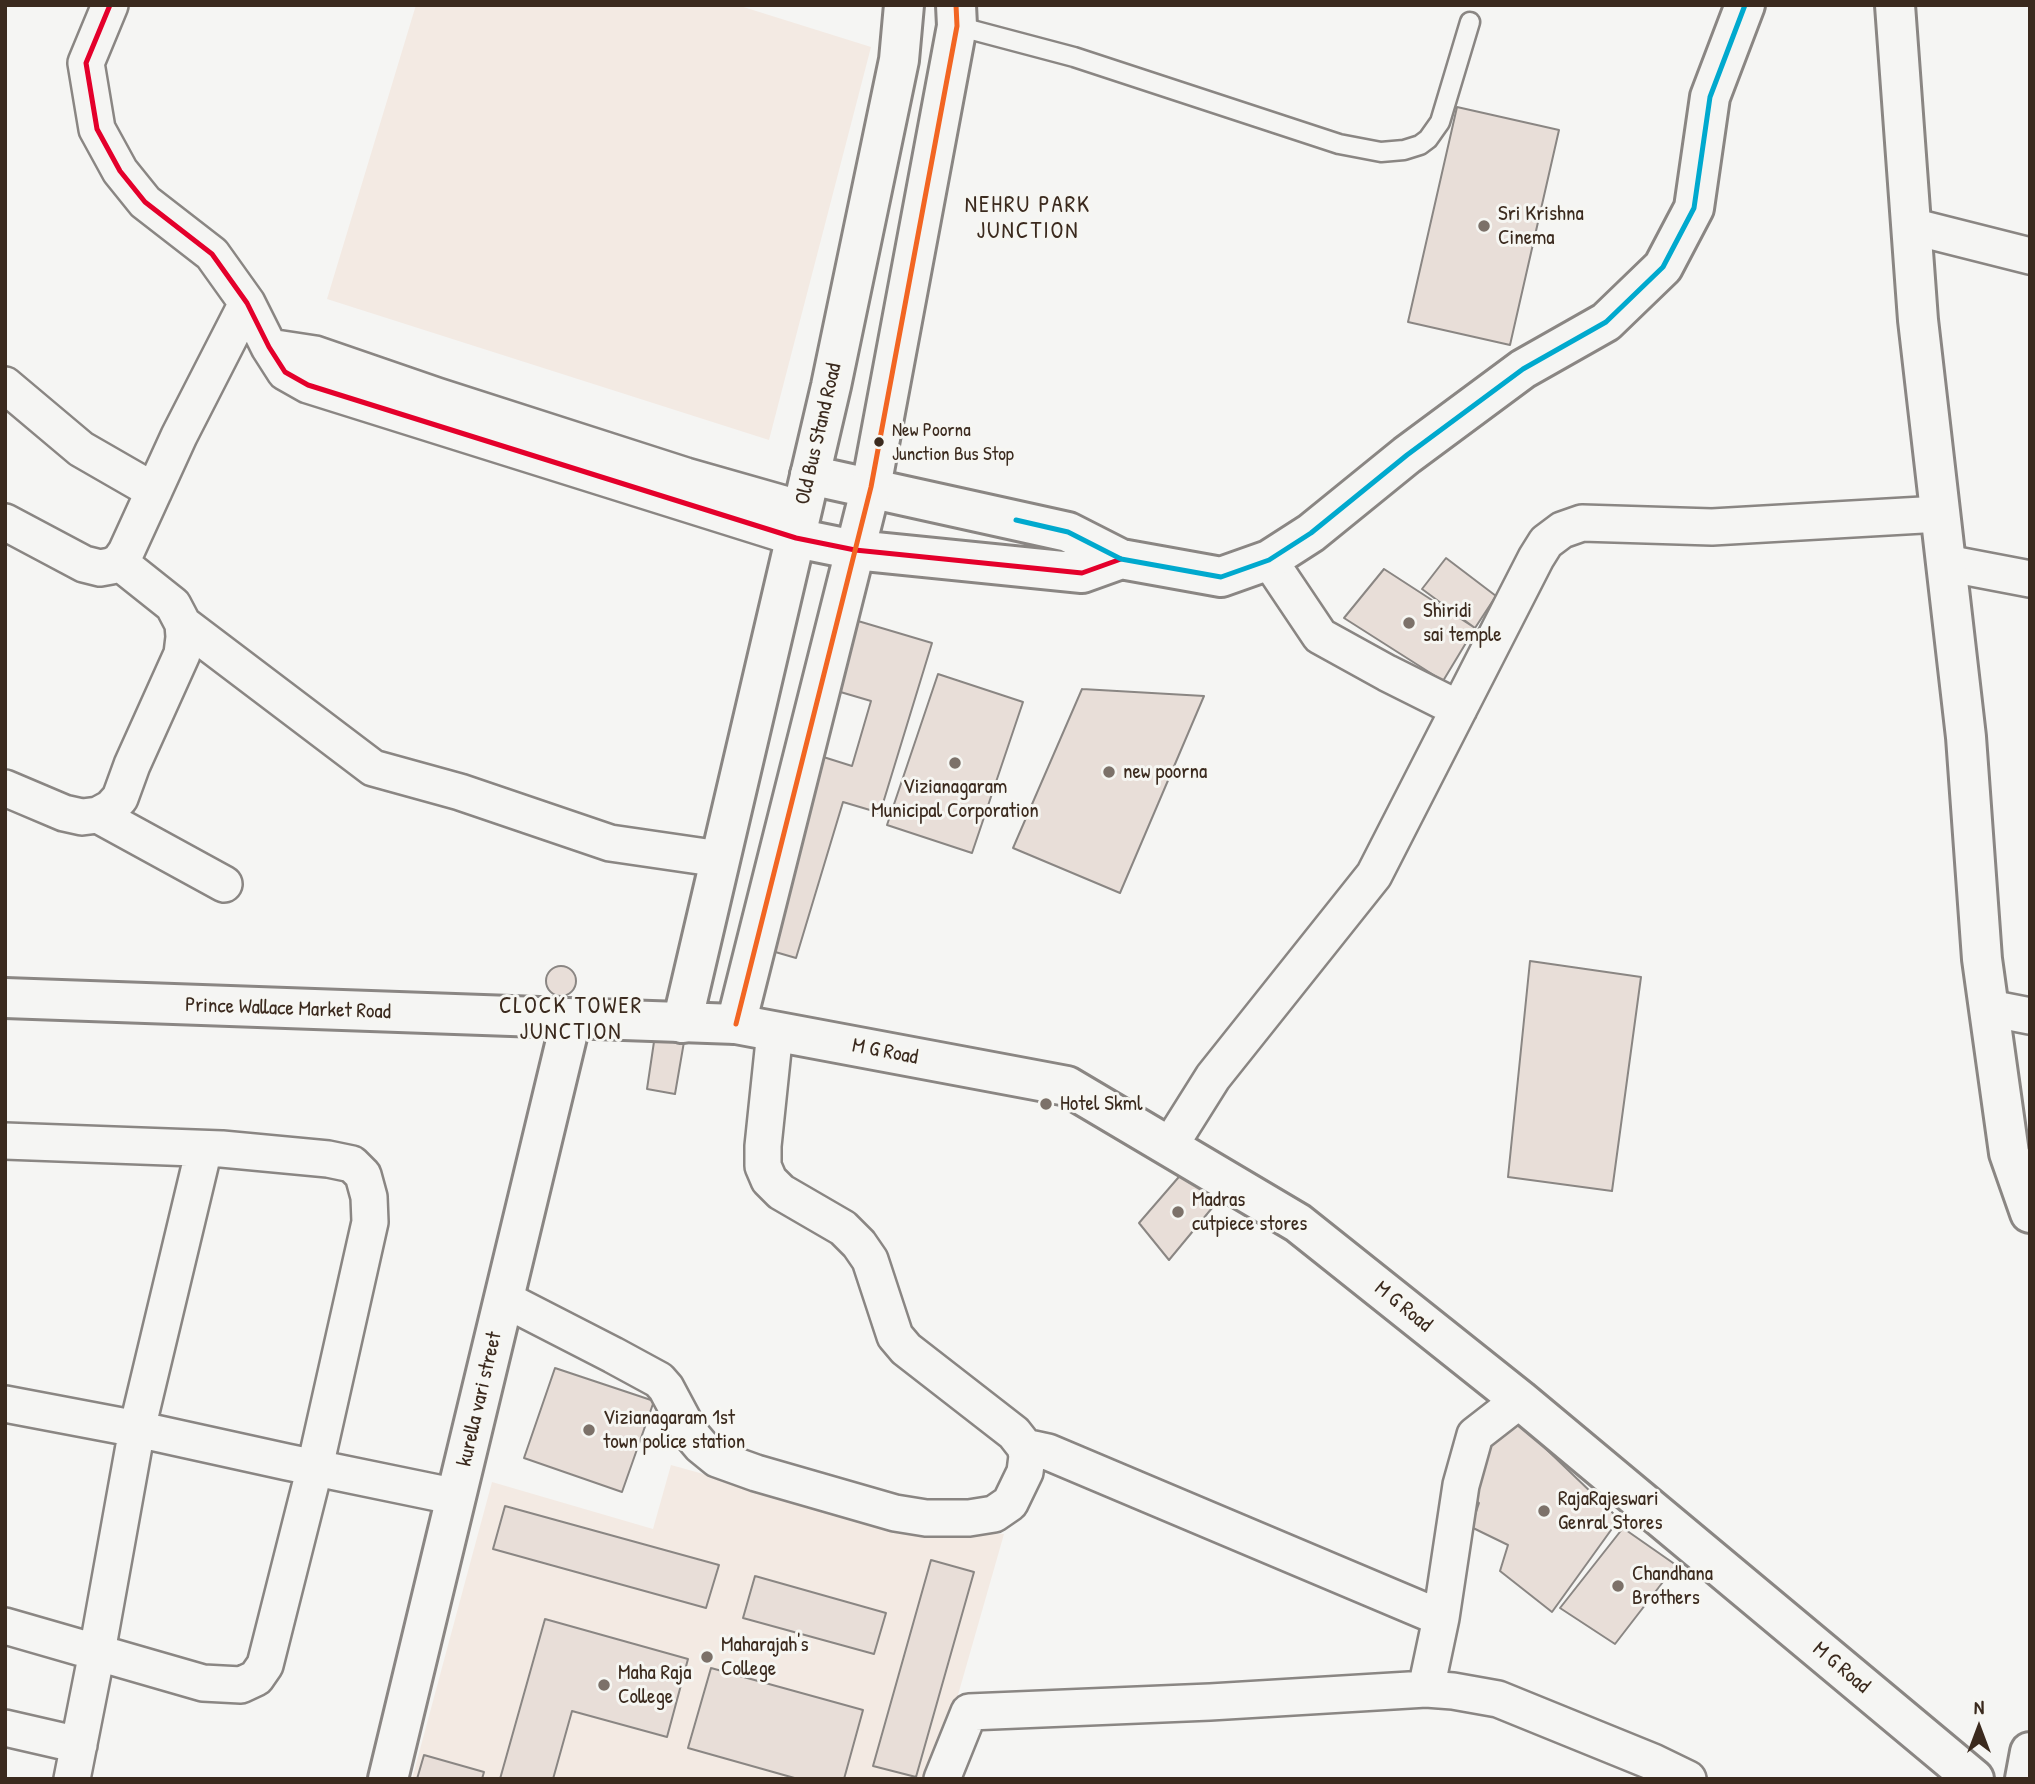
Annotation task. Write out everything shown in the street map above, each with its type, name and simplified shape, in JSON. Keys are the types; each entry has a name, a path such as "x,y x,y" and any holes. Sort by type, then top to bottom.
{"main road":[{"name":"Old Bus Stand Road","path":"682,1023 803,507 899,60 904,5"},
{"path":"803,507 871,487 1068,532 1121,559 1221,577 1269,560 1311,533 1407,455 1523,369 1606,322 1663,267 1694,208 1710,97 1745,5"},
{"path":"1895,5 1918,320 1966,737 1982,959 2010,1153 2030,1213"},
{"path":"736,1024 871,487 956,16"},
{"path":"803,507 855,550 1083,572 1121,559"},
{"name":"Prince Wallace Market Road","path":"5,998 682,1023"},
{"name":"kurella vari street","path":"388,1779 570,1020"},
{"name":"M G Road","path":"682,1023 736,1024 1067,1086 1298,1223 1520,1400 1955,1772"},
{"path":"2025,1779 2030,1752"}],"street":[{"path":"110,5 86,63 97,129 120,171 145,202 212,254 247,303 268,347 285,372 309,385 803,507"},
{"path":"1911,226 2030,256"},
{"path":"5,522 84,564 100,568 119,562 247,303"},
{"path":"5,385 81,449 154,491"},
{"path":"1169,1147 1213,1077 1374,875 1535,558 1546,542 1562,530 1582,523 1712,527 1940,514"},
{"path":"1269,560 1320,636 1459,709"},
{"path":"5,788 64,813 82,817 98,816 120,798 182,653 184,637 183,624 173,605 119,562"},
{"path":"1946,563 2030,579"},
{"path":"183,624 373,768 460,792 610,843 720,859"},
{"path":"98,816 224,884"},
{"path":"1989,1007 2030,1016"},
{"path":"504,1299 659,1380 690,1433 717,1459 895,1513 926,1518 970,1518 994,1514 1010,1503 1020,1486 1027,1456 1014,1433 906,1349 895,1336 870,1260 859,1244 843,1228 781,1192 769,1180 764,1167 764,1146 775,1031"},
{"path":"5,1141 204,1149 328,1159 352,1164 363,1175 369,1196 370,1222 315,1467 265,1665 256,1678 241,1685 203,1683 5,1626"},
{"path":"72,1779 137,1429 204,1149"},
{"path":"1426,1689 1441,1618 1461,1485 1475,1436 1520,1400"},
{"path":"5,1404 137,1429 457,1497"},
{"path":"1024,1447 1059,1456 1441,1618"},
{"path":"942,1779 969,1712 1210,1702 1426,1689 1498,1699 1688,1779"},
{"path":"5,1728 79,1745"}],"lane":[{"path":"956,16 1339,144 1381,152 1405,150 1420,145 1440,122 1470,22"}],"shaded area":[{"path":"416,5 737,5 871,47 769,440 327,299"},
{"name":"Maharajah's College","path":"671,1465 919,1534 1004,1534 934,1779 412,1779 492,1482 653,1529"}],"building":[{"name":"Sri Krishna Cinema","path":"1457,107 1559,130 1510,345 1408,322"},
{"path":"1446,558 1496,596 1475,628 1422,589"},
{"name":"Shiridi sai temple","path":"1384,569 1475,628 1443,681 1344,618"},
{"path":"858,621 932,643 880,813 843,802 796,958 758,947 817,755 852,766 871,701 837,691"},
{"name":"Vizianagaram Municipal Corporation","path":"938,674 1023,702 972,853 887,825"},
{"name":"new poorna","path":"1082,689 1204,696 1120,893 1013,848"},
{"path":"1530,961 1641,977 1612,1191 1508,1177"},
{"path":"561,966 572,970 576,981 572,992 561,996 550,992 546,981 550,970"},
{"path":"655,1035 685,1036 675,1094 647,1089"},
{"name":"Madras cutpiece stores","path":"1184,1171 1217,1202 1169,1260 1139,1223"},
{"name":"Vizianagaram 1st town police station","path":"555,1368 654,1401 622,1492 524,1458"},
{"name":"RajaRajeswari Genral Stores","path":"1517,1421 1619,1519 1552,1612 1500,1571 1508,1545 1471,1527 1479,1503 1467,1494 1479,1436"},
{"path":"505,1506 719,1565 706,1608 493,1549"},
{"name":"Chandhana Brothers","path":"1623,1528 1676,1565 1615,1644 1560,1608"},
{"path":"931,1560 974,1572 916,1777 873,1766"},
{"path":"755,1576 886,1613 874,1654 743,1618"},
{"name":"Maha Raja College","path":"545,1619 688,1659 667,1737 572,1711 553,1779 500,1779"},
{"path":"711,1668 863,1710 844,1779 798,1779 688,1748"},
{"path":"424,1755 484,1772 482,1779 417,1779"}],"transit line":[{"path":"110,5 86,63 97,129 120,171 145,202 212,254 247,303 285,372 308,385 796,538 855,550 1082,573 1121,559"},
{"path":"736,1024 871,487 957,26 956,5"},
{"path":"1016,520 1068,532 1121,559 1221,577 1269,560 1311,533 1407,455 1523,369 1606,322 1663,267 1694,208 1710,97 1745,5"}],"place":[{"name":"Sri Krishna Cinema","path":"1484,226"},
{"name":"New Poorna Junction Bus Stop","path":"879,442"},
{"name":"Shiridi sai temple","path":"1409,623"},
{"name":"Vizianagaram Municipal Corporation","path":"955,763"},
{"name":"new poorna","path":"1109,772"},
{"name":"Hotel Skml","path":"1046,1104"},
{"name":"Madras cutpiece stores","path":"1178,1212"},
{"name":"Vizianagaram 1st town police station","path":"589,1430"},
{"name":"RajaRajeswari Genral Stores","path":"1544,1511"},
{"name":"Chandhana Brothers","path":"1618,1586"},
{"name":"Maharajah's College","path":"707,1657"},
{"name":"Maha Raja College","path":"604,1685"}],"district":[{"name":"NEHRU PARK JUNCTION","path":"1028,219"},
{"name":"CLOCK TOWER JUNCTION","path":"571,1020"}]}
